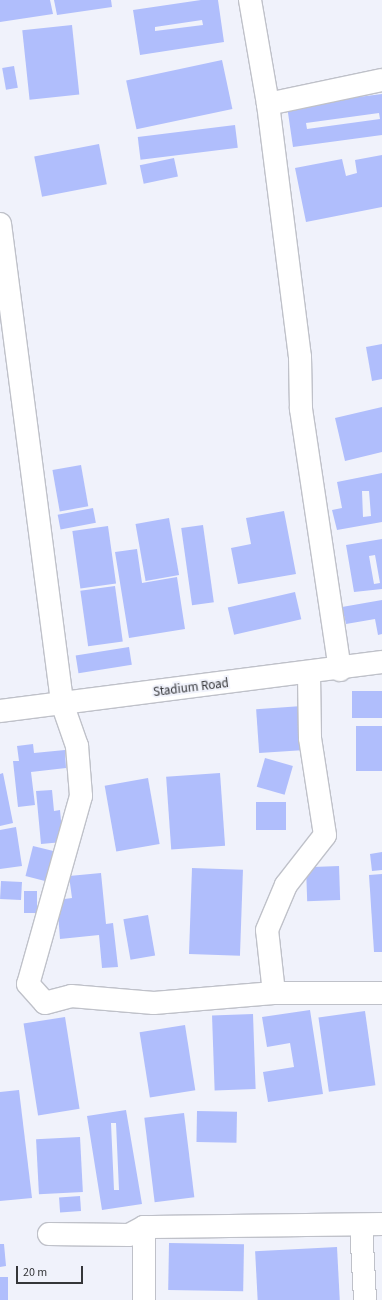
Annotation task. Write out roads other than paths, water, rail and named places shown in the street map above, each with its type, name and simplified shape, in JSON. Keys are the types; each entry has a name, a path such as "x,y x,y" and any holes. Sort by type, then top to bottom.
{"street":[{"path":"250,0 268,104 300,357 301,409 340,670"},
{"path":"268,104 382,80"},
{"path":"0,224 62,703 77,746 81,796 28,984 45,1004 71,996 154,1003 274,993 382,992"},
{"name":"Stadium Road","path":"0,711 340,670 382,662"},
{"path":"274,993 268,930 286,885 325,835 310,738 308,674"},
{"path":"50,1234 129,1235 144,1227 372,1224 365,1300"},
{"path":"144,1227 144,1300"}]}
